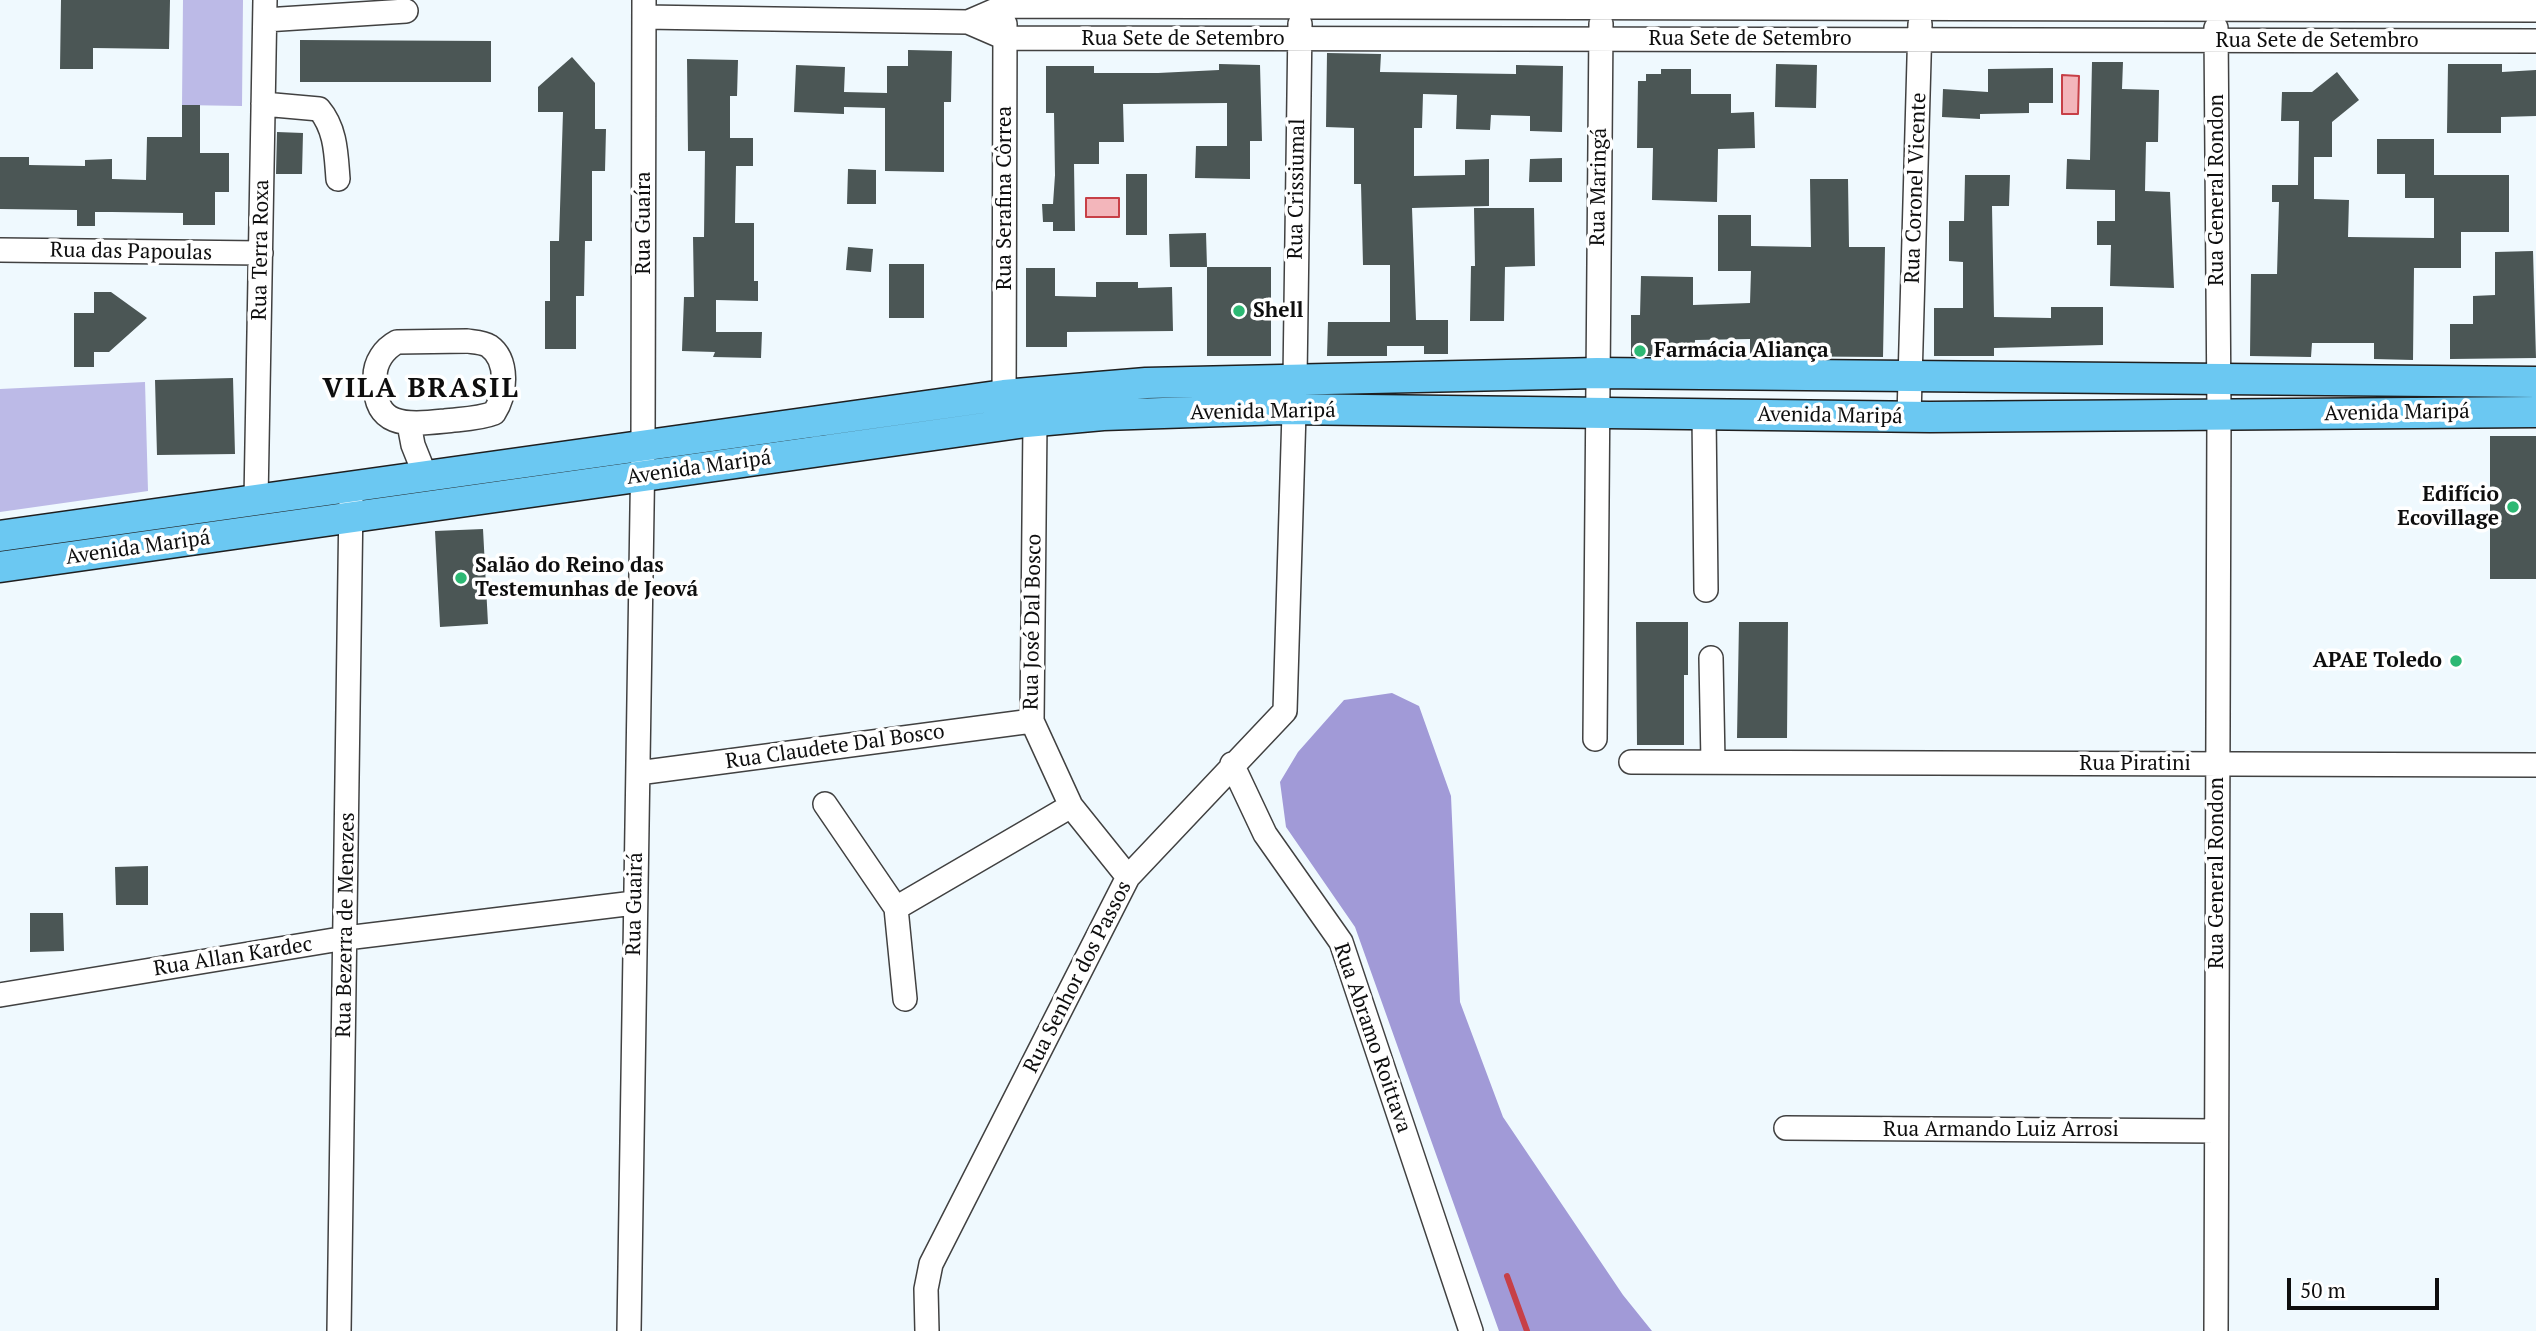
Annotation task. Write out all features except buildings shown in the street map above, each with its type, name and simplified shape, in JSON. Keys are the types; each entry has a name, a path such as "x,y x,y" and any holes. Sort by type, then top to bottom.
{"main road":[{"name":"Avenida Maripá","path":"0,536 425,475 1101,384 1596,373 2536,382"},
{"path":"1595,414 1584,397 1585,382 1596,373"},
{"path":"1909,416 1901,398 1901,386 1912,376"},
{"path":"1294,379 1310,387 1309,400 1293,410 1278,401 1277,392 1294,379"},
{"path":"1035,392 1028,401 1028,412 1035,422"},
{"path":"991,397 988,408 991,427"},
{"name":"Avenida Maripá","path":"0,567 991,427 1103,415 1293,410 1909,416 2536,412"},
{"path":"425,475 420,484 421,498 429,508"}],"street":[{"name":"Rua Sete de Setembro","path":"968,22 1005,3 2216,5 2536,10"},
{"name":"Rua Serafina Côrrea","path":"991,397 1005,3"},
{"name":"Rua Crissiumal","path":"1294,379 1300,3"},
{"name":"Rua Maringá","path":"1596,373 1601,4"},
{"name":"Rua Coronel Vicente","path":"1912,376 1921,4"},
{"name":"Rua General Rondon","path":"2216,5 2219,379 2216,1331"},
{"name":"Rua Sete de Setembro","path":"644,8 968,22 1005,38 2536,41"},
{"name":"Rua Guaíra","path":"642,476 644,8"},
{"path":"265,10 407,11"},
{"name":"Rua Terra Roxa","path":"256,500 265,10"},
{"path":"263,104 319,109 329,122 336,152 338,179"},
{"name":"Rua das Papoulas","path":"0,250 261,253"},
{"path":"467,341 487,344 499,355 504,392 494,413 409,424 391,419 380,409 374,397 375,368 390,346 397,342 467,341"},
{"name":"Rua Senhor dos Passos","path":"927,1331 926,1289 931,1264 1128,877 1285,711 1293,410"},
{"path":"1595,414 1595,739"},
{"path":"1704,414 1706,590"},
{"name":"Rua José Dal Bosco","path":"1035,422 1032,721 1072,806 1128,877"},
{"path":"409,424 413,445 425,475"},
{"name":"Rua Guairá","path":"629,1331 642,476"},
{"name":"Rua Bezerra de Menezes","path":"339,1331 351,487"},
{"path":"1711,657 1713,762"},
{"name":"Rua Claudete Dal Bosco","path":"638,773 1032,721"},
{"name":"Rua Piratini","path":"1631,762 2536,765"},
{"name":"Rua Abramo Roittava","path":"1232,764 1265,834 1341,942 1471,1331"},
{"path":"825,804 896,908 905,999"},
{"path":"896,908 1072,806"},
{"name":"Rua Allan Kardec","path":"0,995 346,938 634,903"},
{"name":"Rua Armando Luiz Arrosi","path":"1786,1128 2216,1131"}],"shaded area":[{"path":"183,0 243,0 242,106 182,105"},
{"path":"2062,75 2079,76 2078,114 2062,114"},
{"path":"1086,198 1119,198 1119,217 1086,217"},
{"path":"145,382 148,491 0,512 0,389"},
{"path":"1392,693 1419,706 1451,796 1460,1002 1503,1117 1623,1295 1652,1331 1499,1331 1355,927 1286,827 1280,782 1298,752 1344,700"}],"waterway":[{"path":"1507,1276 1527,1331"}],"place":[{"name":"Shell","path":"1239,311"},
{"name":"Farmácia Aliança","path":"1640,351"},
{"name":"Edifício Ecovillage","path":"2513,507"},
{"name":"Salão do Reino das Testemunhas de Jeová","path":"461,578"},
{"name":"APAE Toledo","path":"2456,661"}],"district":[{"name":"VILA BRASIL","path":"421,389"}]}
